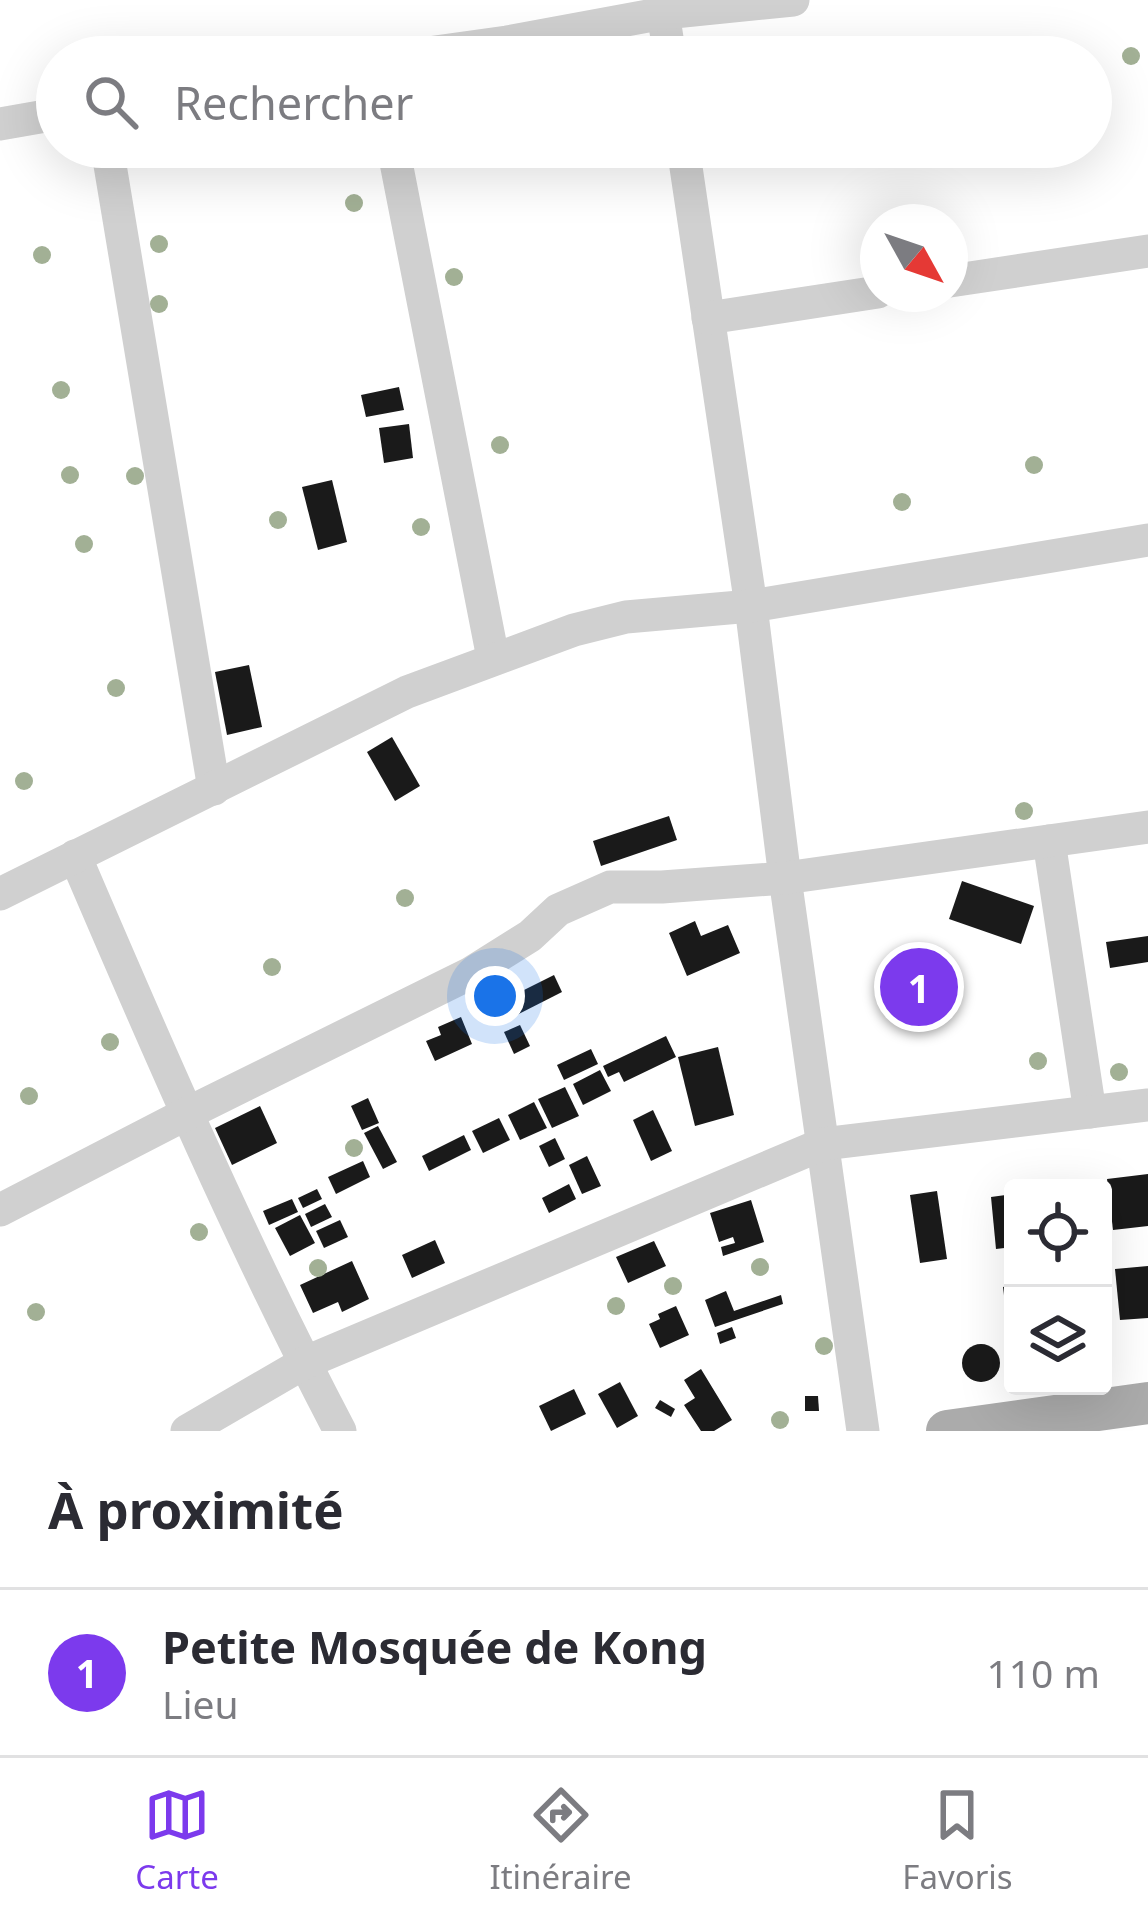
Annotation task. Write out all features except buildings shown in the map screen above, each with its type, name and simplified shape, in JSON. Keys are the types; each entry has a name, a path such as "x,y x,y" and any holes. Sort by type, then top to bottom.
{"main road":[{"path":"946,1431 1148,1403"}],"street":[{"path":"533,36 663,6 794,0"},
{"path":"663,6 667,36"},
{"path":"0,124 36,118"},
{"path":"110,168 214,789"},
{"path":"397,168 494,658"},
{"path":"686,168 863,1431"},
{"path":"968,278 1148,251"},
{"path":"709,318 860,295"},
{"path":"0,894 407,692 574,630 626,617 751,606 1148,540"},
{"path":"0,1210 471,973 530,936 559,910 610,887 785,878 1148,827"},
{"path":"1049,841 1090,1112"},
{"path":"75,856 186,1114 340,1431"},
{"path":"187,1431 304,1363 823,1144 1148,1105"}],"place":[{"name":"Petite Mosquée de Kong","path":"919,987"}]}
